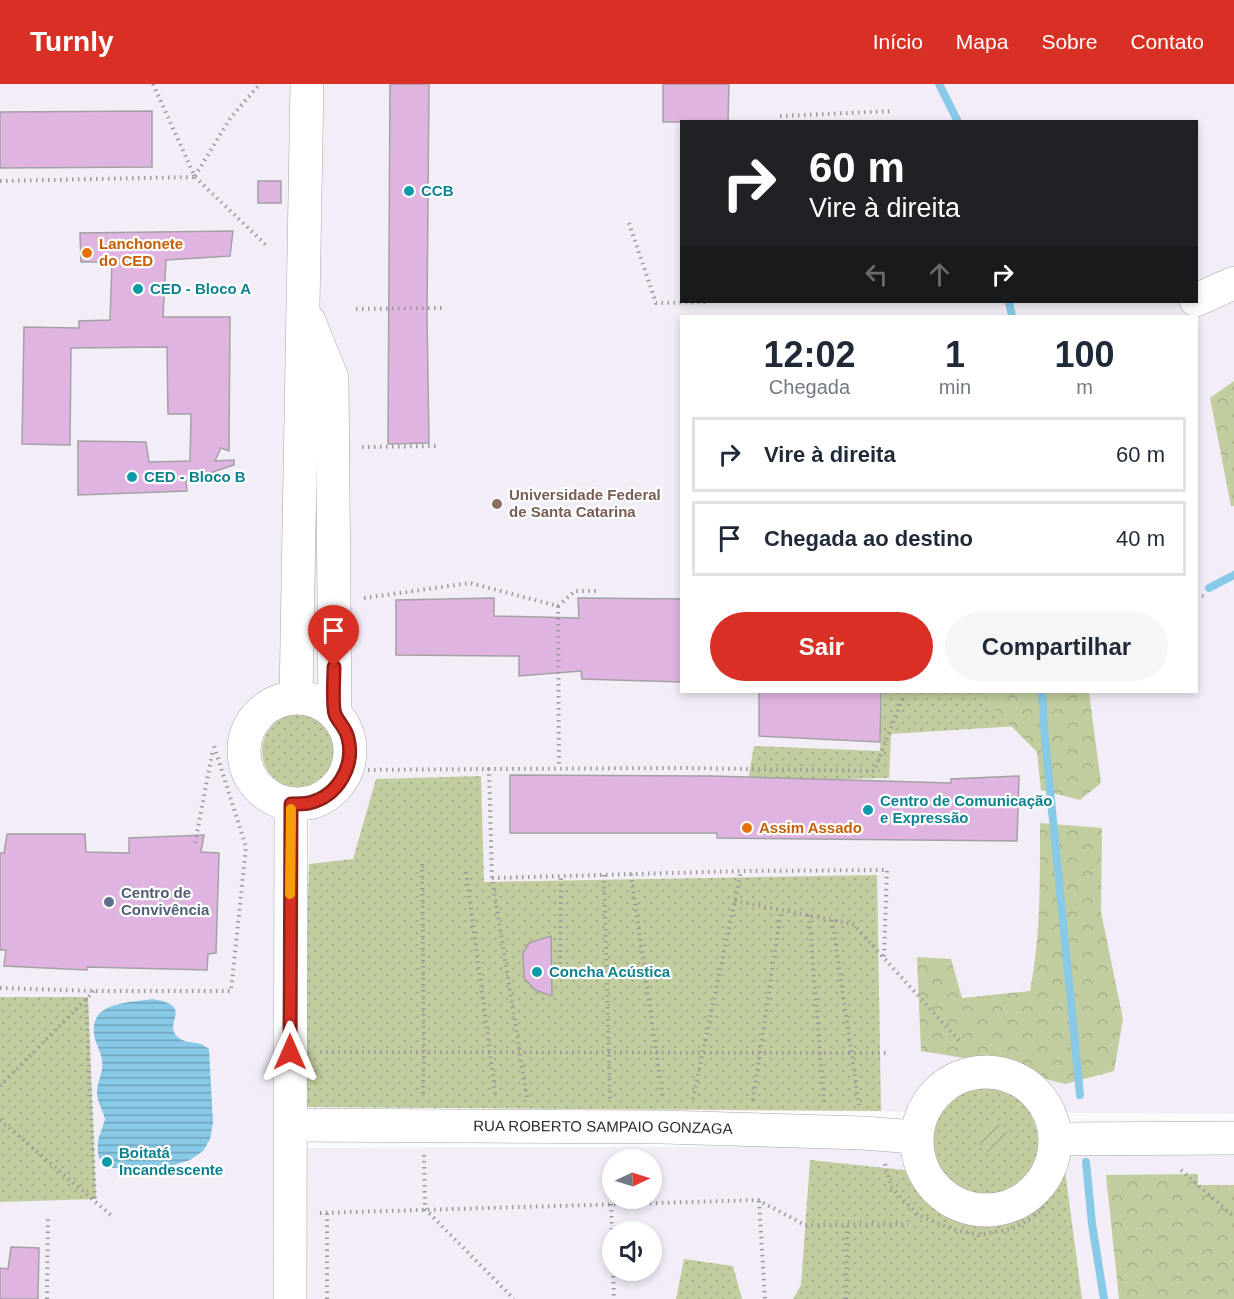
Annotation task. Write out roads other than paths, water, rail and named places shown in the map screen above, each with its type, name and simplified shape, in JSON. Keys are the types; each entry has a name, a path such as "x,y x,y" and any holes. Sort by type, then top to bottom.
{"street":[{"path":"296,697 307,84"},
{"path":"1198,299 1234,283"},
{"path":"304,309 332,378 335,713"},
{"path":"296,697 317,701 335,713 348,735 350,749 348,767 339,783 326,796 309,803 291,804 275,800 261,790 251,778 245,763 244,746 248,731 256,717 267,707 281,700 296,697"},
{"path":"290,1299 291,804"},
{"path":"984,1071 1006,1074 1026,1083 1042,1099 1052,1118 1056,1139 1052,1164 1040,1186 1022,1202 998,1211 968,1209 941,1196 888,1135 919,1120 929,1101 944,1085 963,1075 984,1071"},
{"name":"RUA ROBERTO SAMPAIO GONZAGA","path":"291,1125 663,1127 888,1135"},
{"path":"1056,1139 1234,1138"}],"water":[{"path":"153,999 173,1006 176,1011 173,1027 179,1038 201,1044 209,1049 213,1123 210,1139 203,1151 190,1160 174,1165 113,1168 99,1158 98,1152 98,1142 105,1119 97,1096 102,1065 94,1034 94,1023 105,1009 123,1003"}],"waterway":[{"path":"939,84 957,120"},
{"path":"1009,303 1012,315"},
{"path":"1209,588 1234,575"},
{"path":"1042,693 1080,1095"},
{"path":"1086,1162 1092,1224 1104,1299"}],"place":[{"name":"CCB","path":"409,191"},
{"name":"Lanchonete do CED","path":"87,253"},
{"name":"CED - Bloco A","path":"138,289"},
{"name":"CED - Bloco B","path":"132,477"},
{"name":"Universidade Federal de Santa Catarina","path":"497,504"},
{"name":"Centro de Comunicação e Expressão","path":"868,810"},
{"name":"Assim Assado","path":"747,828"},
{"name":"Centro de Convivência","path":"109,902"},
{"name":"Concha Acústica","path":"537,972"},
{"name":"Boitatá Incandescente","path":"107,1162"}]}
